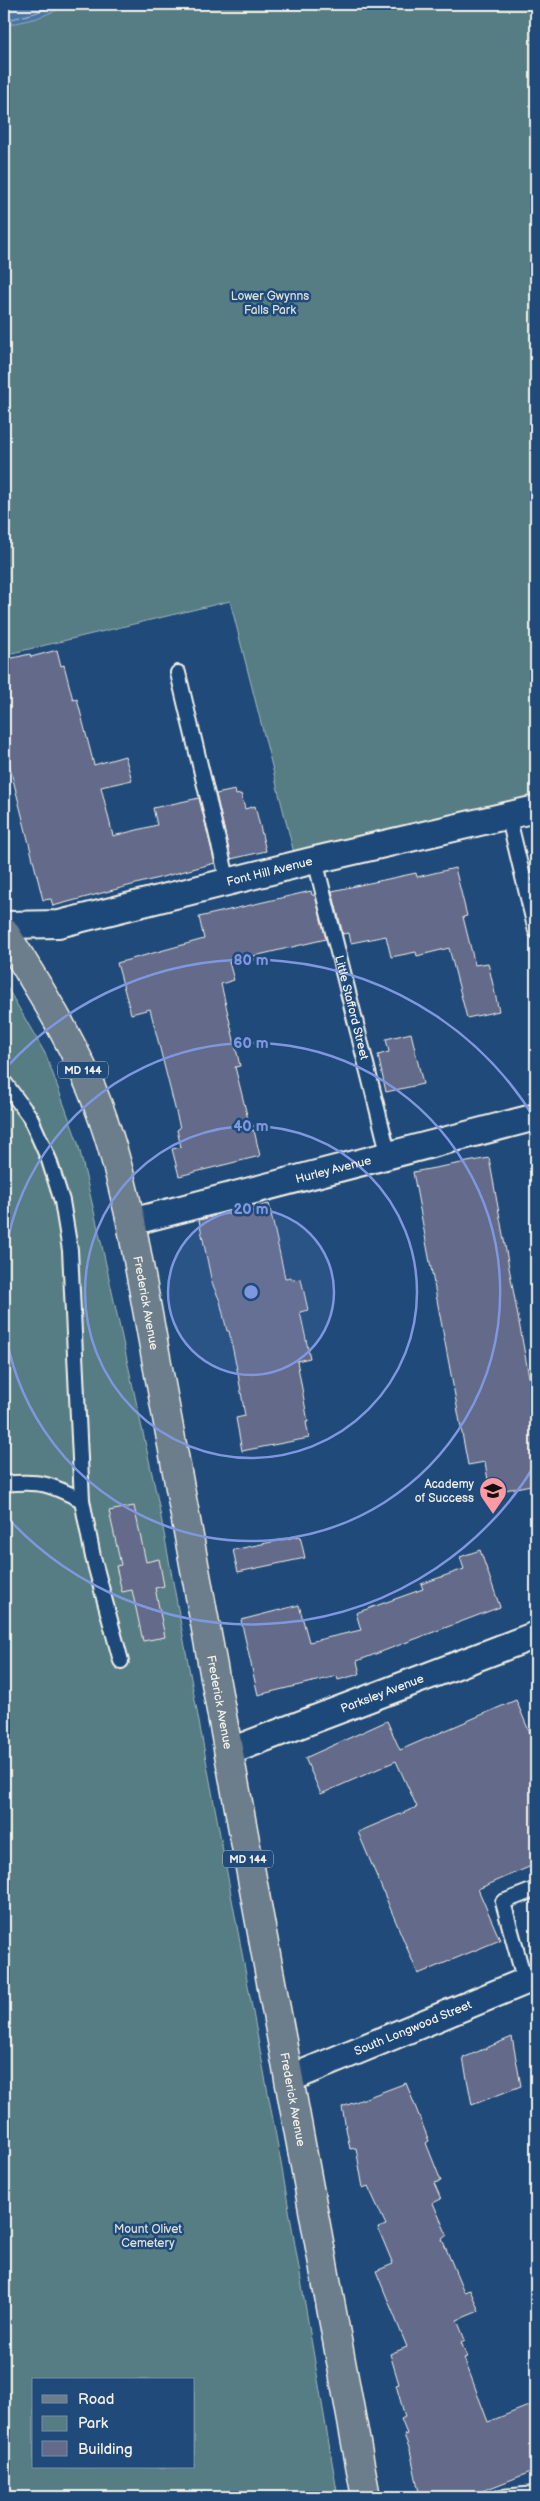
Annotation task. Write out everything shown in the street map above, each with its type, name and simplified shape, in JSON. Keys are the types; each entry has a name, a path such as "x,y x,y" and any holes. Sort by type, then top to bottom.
{"main road":[{"name":"Frederick Avenue","path":"4,931 44,996 99,1107 116,1161 131,1222 366,2497"}],"street":[{"name":"Font Hill Avenue","path":"4,925 59,924 315,860 536,809"},
{"name":"Hurley Avenue","path":"131,1222 536,1117"},
{"name":"Parksley Avenue","path":"228,1752 536,1635"},
{"name":"South Longwood Street","path":"289,2079 531,1979"}],"lane":[{"path":"178,673 228,882"},
{"path":"508,815 536,931"},
{"name":"Little Stafford Street","path":"315,860 389,1156"},
{"path":"4,1082 30,1117 49,1160 62,1202 70,1250 82,1500 93,1556 121,1661"},
{"path":"4,1484 32,1481 55,1487 82,1500"},
{"path":"531,1979 503,1902 536,1888"},
{"path":"501,2497 536,2494"}],"green space":[{"name":"Lower Gwynns Falls Park","path":"4,4 536,4 536,794 294,853 230,601 4,655"},
{"name":"Mount Olivet Cemetery","path":"4,982 46,1055 78,1143 100,1237 158,1501 281,2163 338,2497 4,2497"}],"water":[{"path":"4,4 72,4 37,18 4,26"}],"building":[{"path":"57,650 61,666 64,665 73,700 77,699 94,765 125,756 132,780 101,787 113,836 157,825 153,808 199,798 215,863 53,906 51,899 43,900 4,743 4,660 30,654 31,657"},
{"path":"235,790 236,795 241,794 245,809 255,806 266,851 231,859 216,794"},
{"path":"455,868 467,916 463,917 475,965 488,963 499,1011 467,1018 449,948 417,956 416,952 391,957 386,936 351,943 349,933 343,934 332,891 416,873 417,877"},
{"path":"311,891 312,895 315,895 326,939 229,962 234,980 221,984 240,1066 235,1067 251,1131 254,1130 260,1156 179,1176 172,1149 181,1147 177,1130 180,1128 150,1009 131,1014 117,963 204,939 199,917"},
{"path":"411,1033 423,1084 386,1092 378,1055 389,1052 386,1039"},
{"path":"489,1158 536,1415 536,1484 490,1493 485,1462 468,1465 413,1172"},
{"path":"269,1204 285,1278 291,1277 292,1280 301,1279 308,1310 300,1312 310,1358 297,1361 309,1438 242,1451 236,1418 245,1416 238,1374 229,1331 227,1331 220,1301 212,1283 199,1220"},
{"path":"134,1506 146,1562 159,1559 164,1586 155,1588 165,1637 143,1641 132,1590 122,1592 116,1566 121,1565 109,1511"},
{"path":"300,1536 305,1558 238,1572 233,1550"},
{"path":"480,1550 500,1607 357,1661 360,1674 338,1680 337,1676 258,1695 241,1620 299,1605 309,1642 361,1630 356,1613 423,1589 421,1584 464,1569 460,1557"},
{"path":"516,1700 536,1748 536,1864 478,1889 500,1940 418,1974 358,1832 417,1807 396,1761 321,1794 305,1758 387,1721 400,1750"},
{"path":"512,2037 521,2086 472,2105 463,2058"},
{"path":"406,2083 429,2141 426,2143 441,2181 434,2183 441,2199 433,2203 447,2235 442,2239 464,2292 470,2290 479,2311 457,2320 465,2340 461,2342 467,2357 464,2358 488,2422 536,2403 536,2470 467,2497 420,2497 410,2450 404,2435 407,2434 401,2419 405,2417 396,2385 399,2384 390,2354 407,2347 376,2271 393,2264 378,2228 386,2225 368,2186 363,2188 356,2148 350,2149 342,2107"}],"place":[{"name":"Academy of Success","path":"493,1515"}]}
